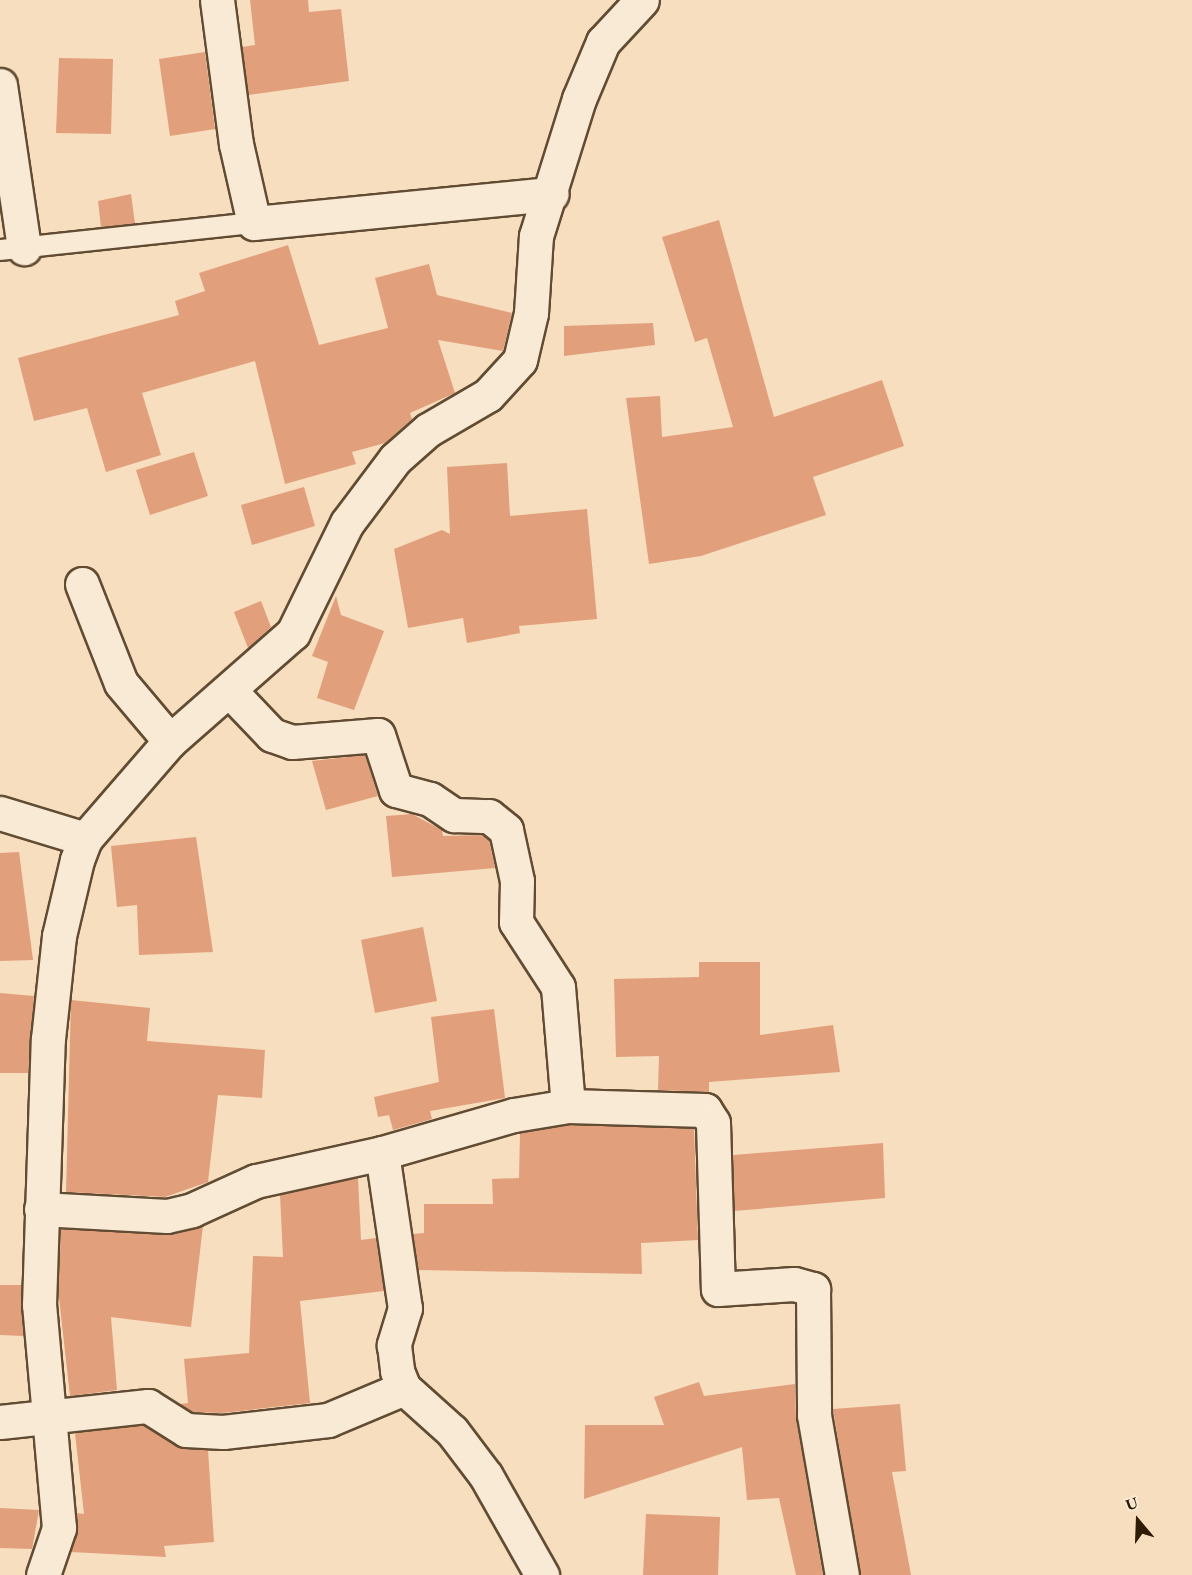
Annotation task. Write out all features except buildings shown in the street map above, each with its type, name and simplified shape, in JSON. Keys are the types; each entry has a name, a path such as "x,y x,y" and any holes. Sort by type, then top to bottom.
{"street":[{"path":"217,0 236,144 254,223 552,194"},
{"path":"43,1575 59,1528 51,1418 39,1305 48,1039 59,936 86,839 170,741 292,633 347,523 395,459 428,430 488,395 520,360 531,313 536,236 552,194 579,99 603,42 642,0"},
{"path":"0,86 12,249"},
{"path":"82,584 121,682 170,741"},
{"path":"229,690 272,735 292,742 378,735 396,790 430,799 454,815 489,816 506,830 517,880 516,922 558,987 568,1106"},
{"path":"0,813 86,839"},
{"path":"41,1209 166,1216 192,1210 256,1180 382,1153 514,1115 568,1106 705,1110 711,1115 718,1289 794,1284 813,1289 814,1415 842,1575"},
{"path":"382,1153 405,1308 394,1345 404,1388 465,1447 542,1575"},
{"path":"0,1422 148,1406 186,1430 222,1432 328,1420 404,1388"}],"lane":[{"path":"12,249 254,223"}]}
